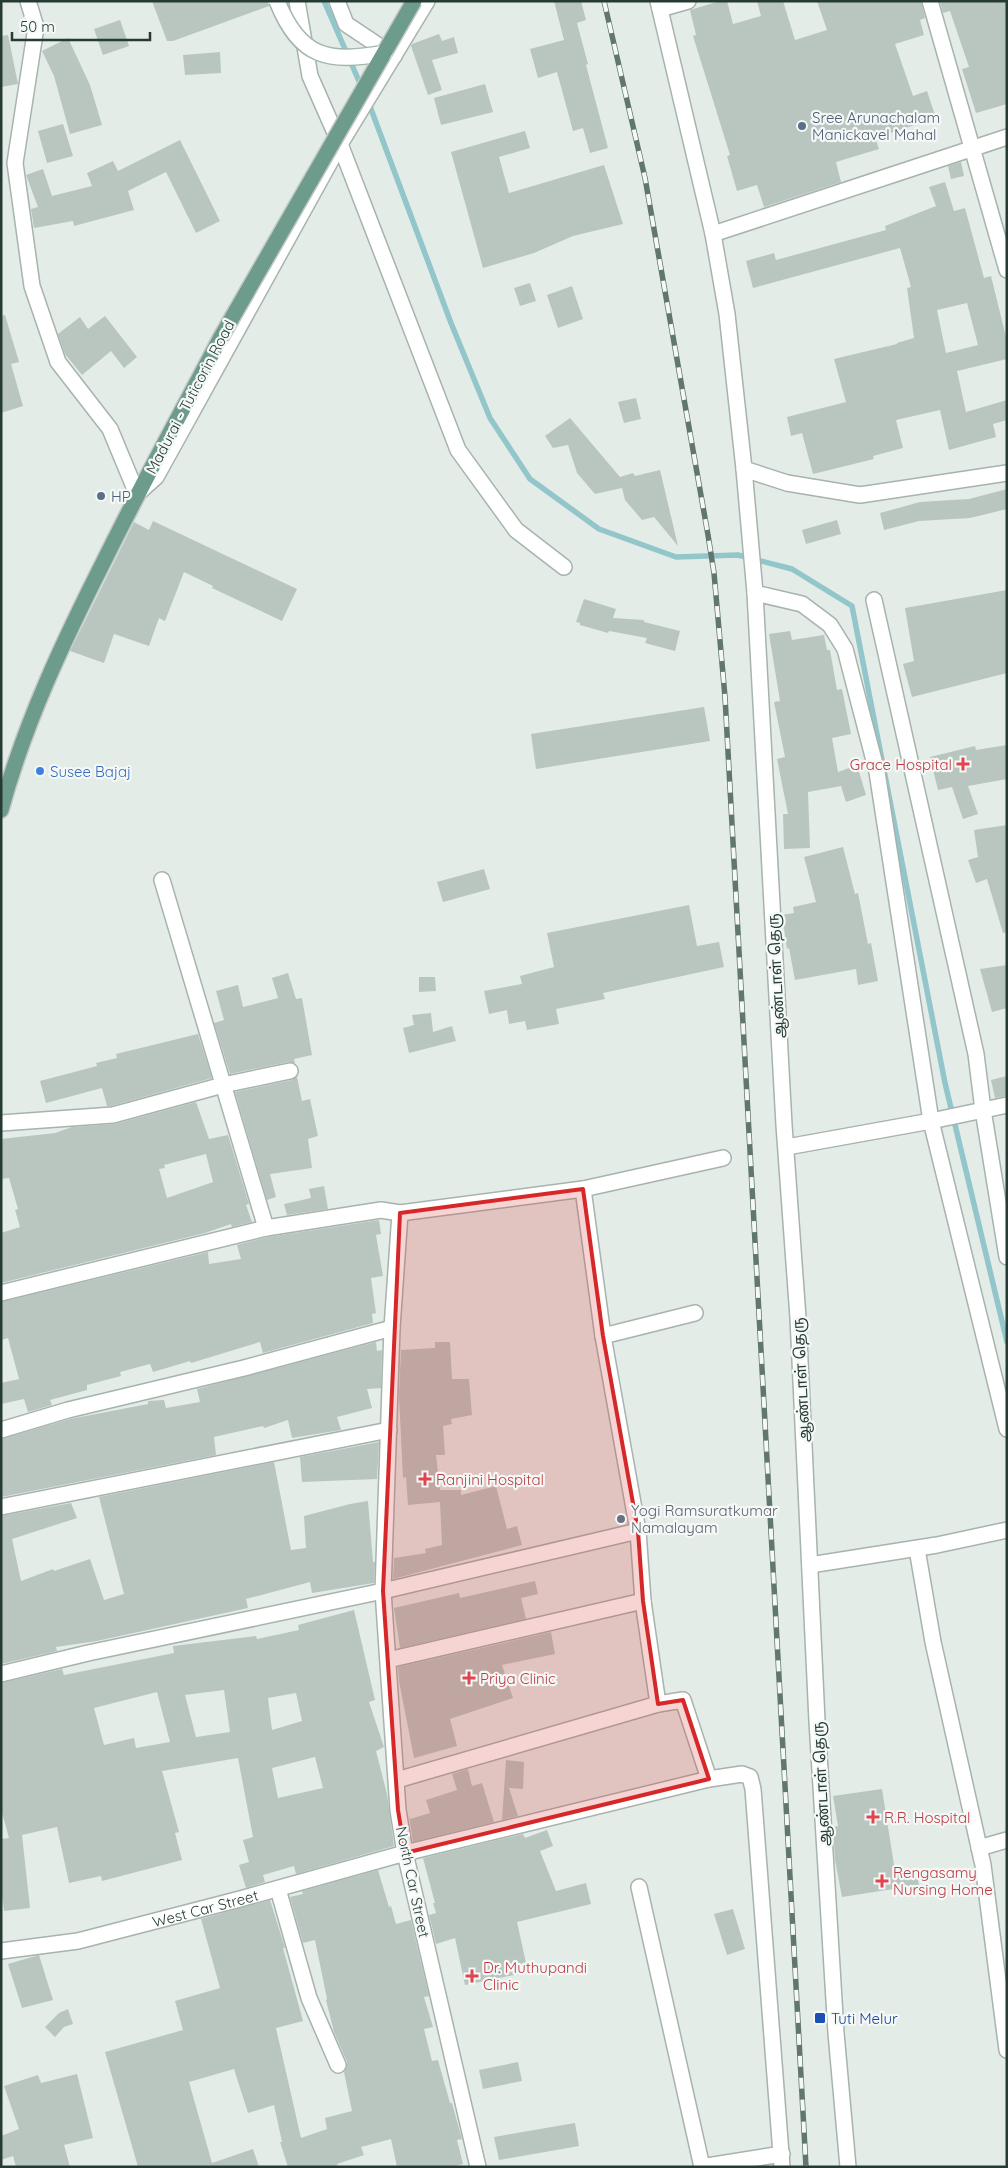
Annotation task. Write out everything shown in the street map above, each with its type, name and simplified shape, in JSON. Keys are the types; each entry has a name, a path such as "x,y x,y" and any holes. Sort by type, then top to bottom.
{"main road":[{"name":"Madurai - Tuticorin Road","path":"1,810 14,763 66,636 137,494 222,337 389,54 414,1"}],"street":[{"path":"28,1 36,27 15,163 32,286 58,362 110,429 137,494 156,477 340,144 374,87 389,54 427,1"},
{"path":"278,1 294,34 311,50 331,56 353,59 389,54"},
{"path":"297,1 310,76 340,144 458,450 516,530 564,567"},
{"path":"337,1 346,24 389,54"},
{"path":"659,5 688,1"},
{"path":"930,1 1007,270"},
{"name":"ஆண்டாள் தெரு","path":"659,5 713,234 727,314 750,534 798,1318 817,1731 835,2024 848,2167"},
{"path":"713,234 1007,137"},
{"path":"744,469 787,482 860,495 1007,473"},
{"path":"755,593 802,604 830,625 845,649 877,772 936,1120 1007,1429"},
{"path":"874,600 976,1054 983,1110 1007,1257"},
{"path":"162,880 266,1228"},
{"path":"1,1123 112,1115 223,1084 290,1071"},
{"path":"787,1146 936,1120 1007,1105"},
{"path":"1,1293 266,1228 381,1210 400,1213 583,1188 723,1158"},
{"path":"583,1188 603,1336 638,1531 643,1601 658,1704"},
{"name":"North Car Street","path":"400,1213 392,1328 383,1591 398,1810 405,1853 478,2167"},
{"path":"603,1336 695,1313"},
{"path":"1,1430 68,1410 244,1368 392,1328"},
{"path":"1,1507 389,1430"},
{"path":"810,1565 917,1549 1007,1530"},
{"path":"1,1674 88,1653 383,1591 638,1531"},
{"path":"917,1549 934,1642 979,1848 1007,2050"},
{"path":"388,1660 643,1601"},
{"path":"396,1780 658,1704 682,1700 709,1779"},
{"name":"West Car Street","path":"1,1951 78,1941 278,1889 405,1853 709,1779 742,1774 750,1777 753,1789 782,2160"},
{"path":"979,1848 1007,1840"},
{"path":"638,1887 702,2167 782,2160"},
{"path":"278,1889 309,1998 338,2065"}],"highlighted area":[{"path":"583,1189 603,1336 638,1531 643,1601 658,1704 683,1700 709,1779 405,1853 398,1810 383,1591 400,1213"}],"building":[{"path":"152,1 268,1 269,6 173,41 167,41"},
{"path":"554,1 581,1 586,20 577,23 608,148 590,153 583,128 573,131 557,72 538,78 530,49 564,40"},
{"path":"720,1 727,1 733,24 761,16 757,1 783,1 795,40 827,30 817,1 921,1 925,18 920,20 924,35 895,44 913,96 927,91 936,118 875,138 879,149 836,162 841,182 764,207 757,185 737,191 727,156 730,155 693,36 696,35 690,10"},
{"path":"940,1 1007,1 1007,104 976,113 962,69 969,67 950,11 943,13"},
{"path":"120,20 129,46 103,55 94,29"},
{"path":"439,34 442,41 454,37 458,53 432,60 442,90 428,95 411,46"},
{"path":"8,35 18,84 1,87 1,36"},
{"path":"68,38 90,85 102,125 70,134 54,76 42,51"},
{"path":"220,52 221,73 185,75 183,55"},
{"path":"485,84 493,112 441,125 434,98"},
{"path":"63,124 73,156 47,163 38,131"},
{"path":"525,131 530,148 499,157 509,193 604,165 623,224 573,236 534,253 483,268 451,152"},
{"path":"180,140 220,221 196,233 166,172 128,191 134,210 74,226 73,221 34,228 31,209 38,207 26,175 43,169 52,196 92,186 87,173 113,161 118,171"},
{"path":"961,162 964,176 951,179 948,166"},
{"path":"945,182 954,211 965,208 984,278 991,276 1007,341 1007,359 957,371 966,412 1007,400 1007,420 993,424 996,437 949,450 940,410 896,420 903,448 873,456 874,459 813,474 802,433 791,436 787,417 846,402 834,359 914,338 907,288 911,287 900,248 753,288 746,261 774,253 776,260 886,230 885,226 936,206 929,187","holes":["967,303 978,345 946,353 937,310"]},
{"path":"530,283 536,301 520,306 514,288"},
{"path":"572,286 583,319 558,328 547,295"},
{"path":"5,315 19,362 11,364 23,406 1,413 1,316"},
{"path":"105,316 137,357 124,368 111,351 82,375 65,354 58,334 80,317 88,329"},
{"path":"636,398 641,419 624,423 618,402"},
{"path":"570,418 620,477 633,473 635,476 660,470 678,546 654,517 642,520 625,500 622,488 595,494 577,473 568,445 553,448 545,436"},
{"path":"1007,489 1007,509 970,518 919,521 884,530 880,513 920,502 969,499"},
{"path":"837,520 841,534 806,544 802,530"},
{"path":"153,521 297,589 282,621 212,588 213,586 184,572 165,621 159,618 149,646 114,634 104,663 70,651 134,522 149,530"},
{"path":"1007,590 1007,673 912,697 903,664 914,661 905,608"},
{"path":"584,599 616,609 613,618 644,620 644,622 680,631 675,651 645,643 647,638 609,631 608,633 580,625 580,623 576,622"},
{"path":"790,631 792,640 824,635 827,650 830,650 837,690 842,689 851,734 832,738 838,772 857,765 866,795 846,802 841,786 808,792 810,848 784,849 783,814 788,814 777,759 785,757 774,702 780,701 769,634"},
{"path":"704,707 710,741 536,769 531,734"},
{"path":"1007,745 1007,779 968,786 978,814 963,819 952,787 938,790 930,757 975,746 976,750"},
{"path":"1007,825 1007,932 1003,933 987,879 976,883 968,860 978,857 974,830"},
{"path":"843,847 855,894 858,893 868,944 871,943 878,981 858,985 856,969 795,980 789,948 787,949 782,915 794,913 793,907 816,902 804,857"},
{"path":"484,869 490,889 443,902 437,882"},
{"path":"689,905 697,946 719,942 724,967 603,993 605,999 556,1009 559,1024 527,1030 525,1021 509,1024 507,1010 489,1014 484,991 522,984 520,976 554,967 547,933"},
{"path":"1007,965 1007,1008 992,1012 980,969"},
{"path":"288,973 296,999 302,998 312,1055 294,1059 295,1063 288,1062 230,1074 214,1023 224,1020 216,991 238,985 243,1007 278,998 272,978"},
{"path":"419,977 435,977 436,991 419,992"},
{"path":"431,1013 433,1032 452,1026 456,1041 409,1053 403,1028 414,1025 412,1015"},
{"path":"198,1034 212,1078 111,1106 107,1106 102,1088 46,1103 40,1081 97,1066 96,1063 117,1058 116,1054"},
{"path":"1007,1076 1007,1096 995,1098 991,1080"},
{"path":"297,1077 302,1101 310,1099 318,1136 308,1139 312,1168 270,1174 276,1197 267,1200 235,1092 292,1080"},
{"path":"196,1102 209,1139 228,1135 249,1204 246,1205 252,1222 232,1227 231,1224 205,1233 1,1283 1,1233 20,1227 15,1210 18,1209 9,1178 1,1179 1,1139 55,1133 72,1127 115,1124","holes":["206,1154 213,1182 167,1198 159,1169 165,1168 164,1165"]},
{"path":"324,1186 328,1209 287,1215 284,1204 311,1198 309,1189"},
{"path":"379,1220 381,1234 376,1235 383,1276 371,1278 376,1313 372,1314 373,1323 263,1353 260,1342 191,1363 190,1361 153,1372 150,1364 120,1372 121,1376 87,1385 87,1390 50,1400 52,1405 28,1412 24,1399 1,1404 1,1383 19,1379 8,1338 1,1340 1,1302 208,1252 209,1264 241,1259 237,1245 268,1237"},
{"path":"376,1342 377,1351 382,1350 381,1388 367,1389 372,1408 337,1417 341,1430 292,1438 288,1420 264,1428 263,1426 214,1437 216,1455 1,1497 1,1439 70,1419 148,1404 148,1401 164,1400 166,1408 200,1402 197,1389"},
{"path":"435,1342 450,1342 452,1379 469,1379 472,1415 451,1419 452,1424 443,1426 445,1455 436,1455 440,1490 461,1490 461,1495 496,1486 507,1529 517,1526 522,1545 393,1579 394,1558 426,1553 425,1549 442,1545 440,1502 408,1505 406,1477 403,1478 399,1396 401,1350 435,1348"},
{"path":"379,1442 377,1479 302,1482 300,1457"},
{"path":"274,1462 291,1550 306,1548 304,1516 368,1501 373,1562 375,1562 374,1583 312,1593 310,1582 246,1599 248,1608 97,1641 56,1647 57,1651 1,1664 1,1516 71,1503 77,1518 12,1539 21,1581 53,1569 54,1571 90,1559 104,1600 124,1594 99,1497"},
{"path":"535,1581 538,1594 521,1598 526,1619 400,1648 394,1608 459,1593 460,1598"},
{"path":"354,1610 375,1700 369,1702 384,1747 376,1751 387,1794 394,1846 296,1874 294,1866 263,1875 265,1882 246,1888 239,1865 249,1862 243,1840 253,1837 238,1758 162,1771 179,1832 175,1833 182,1860 102,1881 101,1876 69,1883 57,1827 22,1835 30,1908 4,1911 1,1887 1,1839 9,1838 1,1809 1,1683 62,1669 64,1675 174,1653 173,1646 256,1636 257,1639 299,1630 298,1625","holes":["224,1690 230,1732 196,1737 185,1695","157,1692 170,1742 136,1748 134,1738 104,1745 94,1708","296,1693 302,1721 272,1730 268,1698","315,1757 323,1788 278,1798 272,1768"]},
{"path":"551,1632 555,1654 502,1665 513,1698 450,1719 457,1746 414,1758 398,1667"},
{"path":"506,1760 524,1762 523,1789 509,1788 518,1816 502,1820"},
{"path":"468,1769 472,1786 482,1783 494,1822 413,1842 409,1816 410,1819 430,1813 426,1800 457,1790 452,1774"},
{"path":"882,1789 895,1871 916,1868 919,1885 842,1897 835,1860 833,1827 838,1826 833,1796"},
{"path":"547,1830 553,1846 540,1851 556,1891 586,1883 591,1904 517,1922 528,1972 465,1985 455,1938 436,1944 429,1915 436,1913 433,1903 435,1903 423,1858 523,1834 525,1838"},
{"path":"378,1870 396,1924 411,1920 429,1996 424,1997 433,2027 424,2029 432,2061 438,2060 450,2103 452,2103 462,2139 457,2140 463,2164 453,2167 397,2167 391,2139 361,2147 364,2155 337,2164 338,2167 288,2167 280,2142 282,2142 274,2105 248,2113 234,2069 189,2082 212,2163 253,2149 259,2167 138,2167 105,2052 183,2030 175,2001 220,1988 201,1919 270,1900 285,1948 283,1948 303,2021 276,2028 301,2138 327,2129 325,2118 352,2111 344,2072 347,2062 334,2032 315,1940 303,1943 290,1897 303,1894 302,1891"},
{"path":"733,1909 745,1949 727,1955 714,1914"},
{"path":"39,1955 53,2000 22,2008 8,1964"},
{"path":"68,2009 73,2024 64,2027 55,2037 45,2027 59,2013"},
{"path":"518,2062 522,2081 483,2089 479,2070"},
{"path":"77,2074 93,2138 64,2145 70,2167 16,2167 13,2156 1,2160 1,2136 19,2129 4,2086 38,2075 41,2083"},
{"path":"575,2123 579,2146 499,2160 494,2137"}],"waterway":[{"path":"324,1 362,88"},
{"path":"368,101 451,323 490,418 530,479 599,529 676,557 738,555 792,569 852,606 945,1083 1007,1342"}],"railway":[{"path":"604,1 645,178 714,573 725,697 806,2167"}],"place":[{"name":"Sree Arunachalam Manickavel Mahal","path":"802,126"},
{"name":"HP","path":"101,496"},
{"name":"Grace Hospital","path":"963,764"},
{"name":"Susee Bajaj","path":"40,771"},
{"name":"Ranjini Hospital","path":"425,1479"},
{"name":"Yogi Ramsuratkumar Namalayam","path":"621,1519"},
{"name":"Priya Clinic","path":"469,1678"},
{"name":"R.R. Hospital","path":"873,1817"},
{"name":"Rengasamy Nursing Home","path":"882,1881"},
{"name":"Dr. Muthupandi Clinic","path":"472,1976"},
{"name":"Tuti Melur","path":"820,2018"}]}
